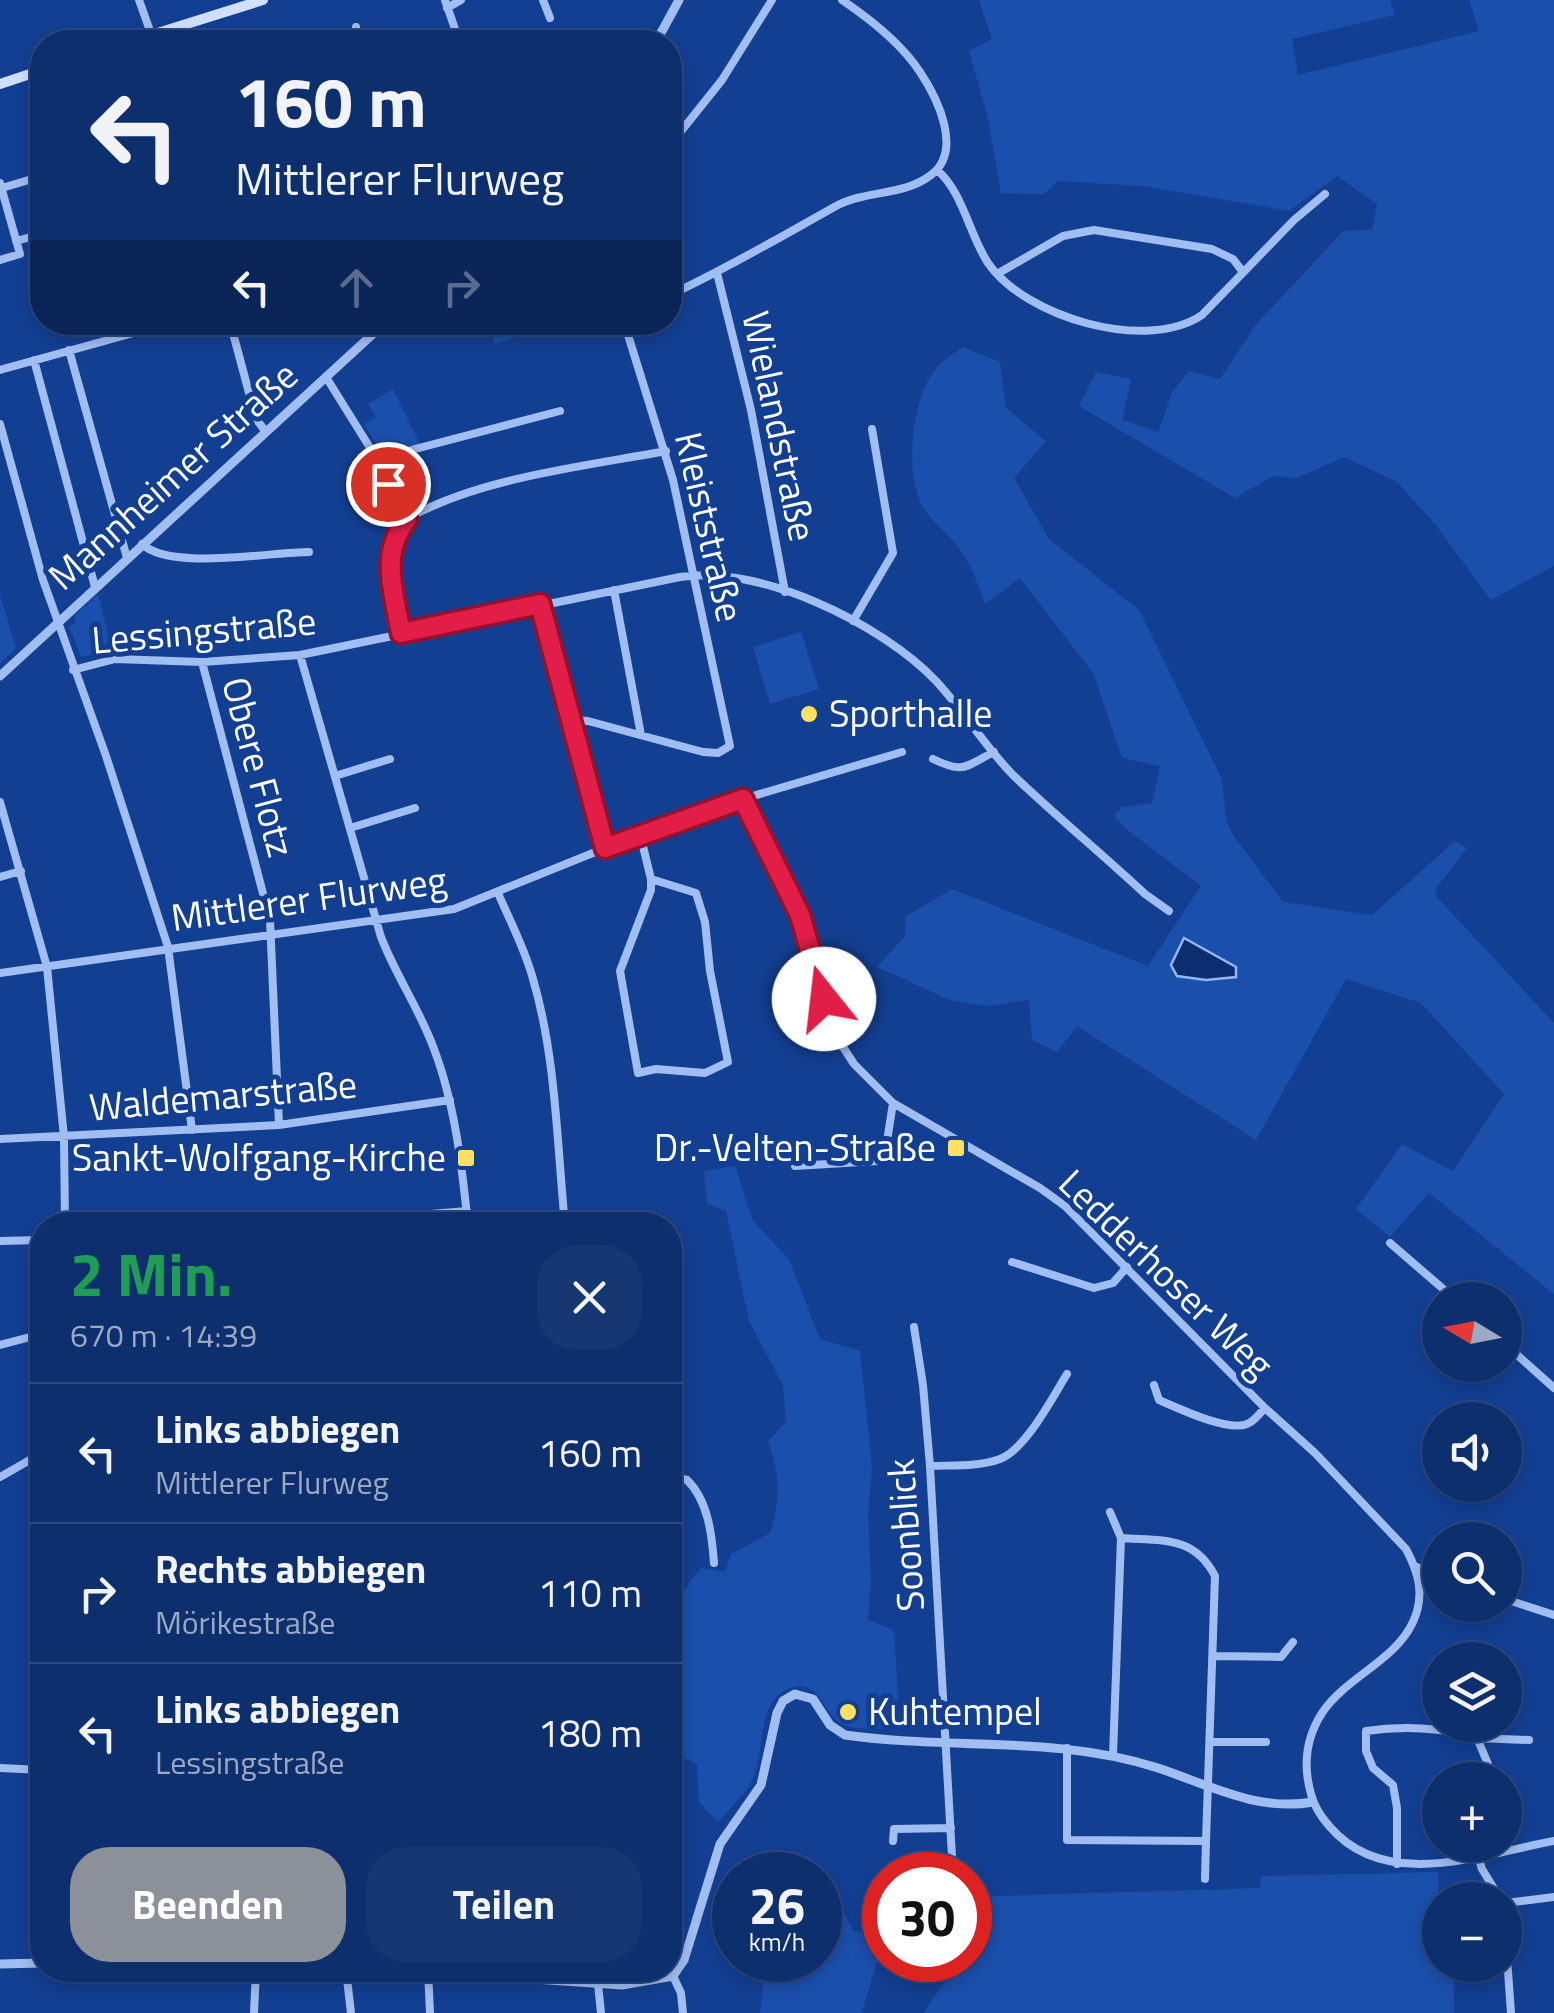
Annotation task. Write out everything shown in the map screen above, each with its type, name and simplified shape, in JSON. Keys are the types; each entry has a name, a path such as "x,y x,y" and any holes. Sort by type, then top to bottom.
{"main road":[{"path":"179,30 264,0"},
{"path":"0,84 30,74"}],"street":[{"path":"138,0 150,30"},
{"path":"455,30 446,4 461,0"},
{"path":"543,0 550,18"},
{"path":"663,30 679,0"},
{"path":"682,131 722,80 772,0"},
{"path":"682,290 840,204 912,186 937,170 946,156 948,138 920,71 889,37 842,0"},
{"path":"937,170 949,181 979,248 996,274 1025,299 1060,315 1151,332 1193,321 1325,194"},
{"path":"0,260 20,254 1,185 30,179"},
{"path":"996,274 1063,236 1094,230 1212,248 1233,259 1243,272"},
{"path":"16,241 30,237"},
{"name":"Wielandstraße","path":"717,273 751,410 785,592"},
{"path":"0,370 125,335"},
{"path":"233,335 256,419 266,432"},
{"name":"Mannheimer Straße","path":"0,676 372,335"},
{"name":"Kleiststraße","path":"628,335 666,451 730,746 718,752 704,752 640,734"},
{"path":"69,350 127,558"},
{"path":"34,360 95,587"},
{"path":"326,377 378,459 407,519"},
{"path":"378,459 560,411"},
{"path":"0,424 58,622 168,947 192,1130"},
{"path":"854,621 893,553 872,429"},
{"path":"401,633 389,564 391,548 407,519 487,487 666,451"},
{"path":"142,544 153,552 196,557 310,552"},
{"name":"Lessingstraße","path":"74,670 115,659 202,662 300,655 693,574 745,581 785,592 854,621 894,644 935,680 1012,774 1169,911"},
{"path":"572,720 640,734 614,590"},
{"path":"540,604 605,848"},
{"path":"300,655 377,920 394,969 434,1049 450,1100 467,1211 455,1212"},
{"name":"Obere Flotz","path":"202,662 271,932 279,1125"},
{"name":"Mittlerer Flurweg","path":"0,972 454,909 640,834 902,752"},
{"path":"933,759 950,769 959,769 994,752"},
{"path":"336,776 390,759"},
{"name":"Ledderhoser Weg","path":"743,799 800,915 832,1030 854,1064 893,1103 1065,1206 1265,1408 1315,1453 1406,1549 1415,1566"},
{"path":"0,802 47,968 64,1137 65,1212"},
{"path":"350,828 415,808"},
{"path":"640,834 652,879 620,971 638,1074 656,1069 705,1073 728,1062 710,971 705,922 696,893 652,879"},
{"path":"0,877 20,871"},
{"path":"498,892 538,996 550,1074 563,1212"},
{"name":"Waldemarstraße","path":"0,1140 279,1125 450,1100"},
{"path":"795,1166 878,1161 886,1154 893,1103"},
{"path":"0,1241 30,1240"},
{"path":"1390,1243 1435,1282"},
{"path":"1012,1262 1094,1288 1112,1283 1128,1267"},
{"name":"Soonblick","path":"914,1328 924,1385 930,1466 952,1852"},
{"path":"0,1345 30,1337"},
{"path":"1522,1359 1554,1388"},
{"path":"930,1466 983,1463 1006,1456 1034,1426 1068,1374"},
{"path":"1154,1385 1159,1400 1196,1416 1240,1426 1251,1423 1265,1408"},
{"path":"0,1476 30,1460"},
{"path":"682,1479 698,1494 710,1528 714,1563"},
{"path":"1110,1512 1121,1538 1113,1755"},
{"path":"1121,1538 1182,1542 1208,1562 1215,1576 1205,1879"},
{"path":"1415,1566 1422,1569"},
{"path":"1415,1566 1420,1590 1411,1626 1402,1641 1351,1682 1324,1710 1310,1735 1306,1763 1313,1802 1337,1835 1379,1860 1397,1864 1439,1862"},
{"path":"1522,1605 1554,1615"},
{"path":"1212,1656 1281,1657 1293,1642"},
{"path":"682,1963 720,1844 764,1778 774,1721 783,1701 795,1694 808,1696 834,1730 845,1735 1067,1748 1113,1755 1265,1804 1313,1802"},
{"path":"1397,1864 1397,1808 1392,1785 1374,1768 1366,1751 1366,1731 1422,1730"},
{"path":"1522,1740 1529,1740"},
{"path":"1210,1742 1266,1742"},
{"path":"1067,1748 1068,1840 1206,1841"},
{"path":"0,1768 30,1769"},
{"path":"893,1841 894,1829 951,1828"},
{"path":"1522,1847 1554,1842"},
{"path":"1522,1900 1554,1898"},
{"path":"0,1964 30,1963"},
{"path":"254,2013 255,1982"},
{"path":"347,1982 351,2013"},
{"path":"429,1982 430,2013"},
{"path":"572,1982 650,1982"},
{"path":"676,1982 683,2013"},
{"path":"1509,1982 1511,2013"},
{"path":"598,1984 601,2013"}],"shaded area":[{"path":"979,0 1390,0 1395,15 1292,39 1298,75 1479,31 1469,0 1554,0 1554,566 1491,600 1435,524 1397,482 1344,457 1297,478 1273,476 1235,498 1079,406 1096,372 1131,379 1122,420 1158,432 1172,393 1188,371 1220,379 1254,327 1343,231 1372,230 1377,204 1337,176 1289,211 1142,186 1058,181 1044,194 1001,193 988,119 969,51 992,39"},
{"path":"492,335 522,335 495,344"},
{"path":"963,347 1000,362 1006,408 1046,441 1014,478 1049,539 1139,610 1222,779 1226,820 1233,835 1283,902 1372,915 1455,841 1467,848 1435,895 1554,1023 1554,1294 1429,1193 1390,1237 1356,1209 1402,1144 1453,1171 1504,1094 1421,1003 1346,979 1256,1140 1077,1026 1057,1052 1032,1040 1029,1000 987,1006 950,1000 877,967 905,936 906,916 952,889 1148,966 1201,886 1114,816 1121,807 1152,803 1160,766 1122,758 1093,673 1020,578 985,604 964,556 923,507 913,475 917,414 929,378"},
{"path":"393,389 421,446 383,455 364,424 376,417 368,404"},
{"path":"98,594 112,651 81,657 69,626 76,622 74,616"},
{"path":"0,595 16,648 0,663"},
{"path":"801,632 819,689 770,704 753,647"},
{"path":"1184,938 1236,967 1236,977 1206,980 1177,976 1171,965"},
{"path":"735,1166 753,1221 789,1259 820,1339 860,1351 872,1467 868,1620 894,1630 900,1729 845,1725 812,1690 786,1690 776,1697 765,1718 752,1780 718,1822 699,1802 697,1764 682,1757 682,1597 702,1568 725,1572 731,1554 770,1533 778,1487 768,1441 786,1422 783,1385 749,1321 726,1211 707,1204 704,1171"},
{"path":"1438,1872 1438,1882 1422,1882 1422,1982 1454,1982 1454,2013 923,2013 945,1982 992,1982 992,1896 1260,1888 1261,1876"},
{"path":"842,1910 854,1931 862,1932 862,1982 871,1982 862,2011 865,2013 760,2013 763,1982 842,1982"}],"place":[{"name":"Sporthalle","path":"809,714"},
{"name":"Dr.-Velten-Straße","path":"956,1148"},
{"name":"Sankt-Wolfgang-Kirche","path":"466,1158"},
{"name":"Kuhtempel","path":"848,1712"}],"route":[{"path":"388,484 407,519 391,548 389,564 401,633 540,604 605,848 743,799 800,915 824,999"}]}
